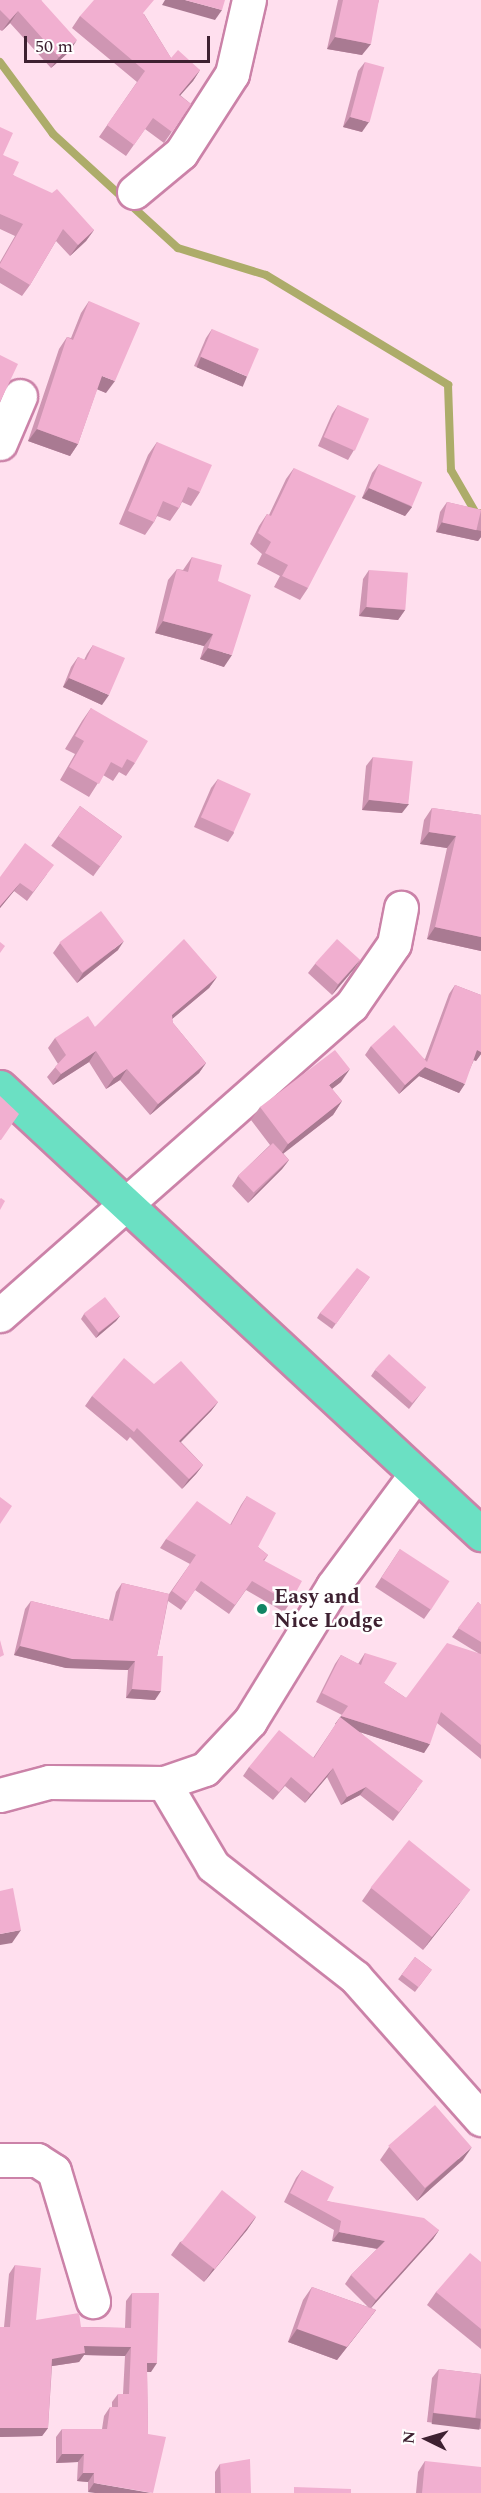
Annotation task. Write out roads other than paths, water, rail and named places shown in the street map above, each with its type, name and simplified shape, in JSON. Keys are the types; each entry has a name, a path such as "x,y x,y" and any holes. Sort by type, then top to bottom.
{"main road":[{"path":"0,1087 481,1534"}],"street":[{"path":"134,192 181,153 232,74 249,0"},
{"path":"0,443 20,396"},
{"path":"0,1315 351,1006 394,944 401,908"},
{"path":"0,1795 50,1782 164,1783 205,1769 226,1750 279,1679 333,1586 416,1474"},
{"path":"164,1783 213,1866 356,1977 481,2119"},
{"path":"0,2160 37,2160 54,2171 93,2301"}],"waterway":[{"path":"0,62 53,134 178,248 266,275 448,385 451,470 477,515 481,513"}],"place":[{"name":"Easy and Nice Lodge","path":"262,1609"}]}
